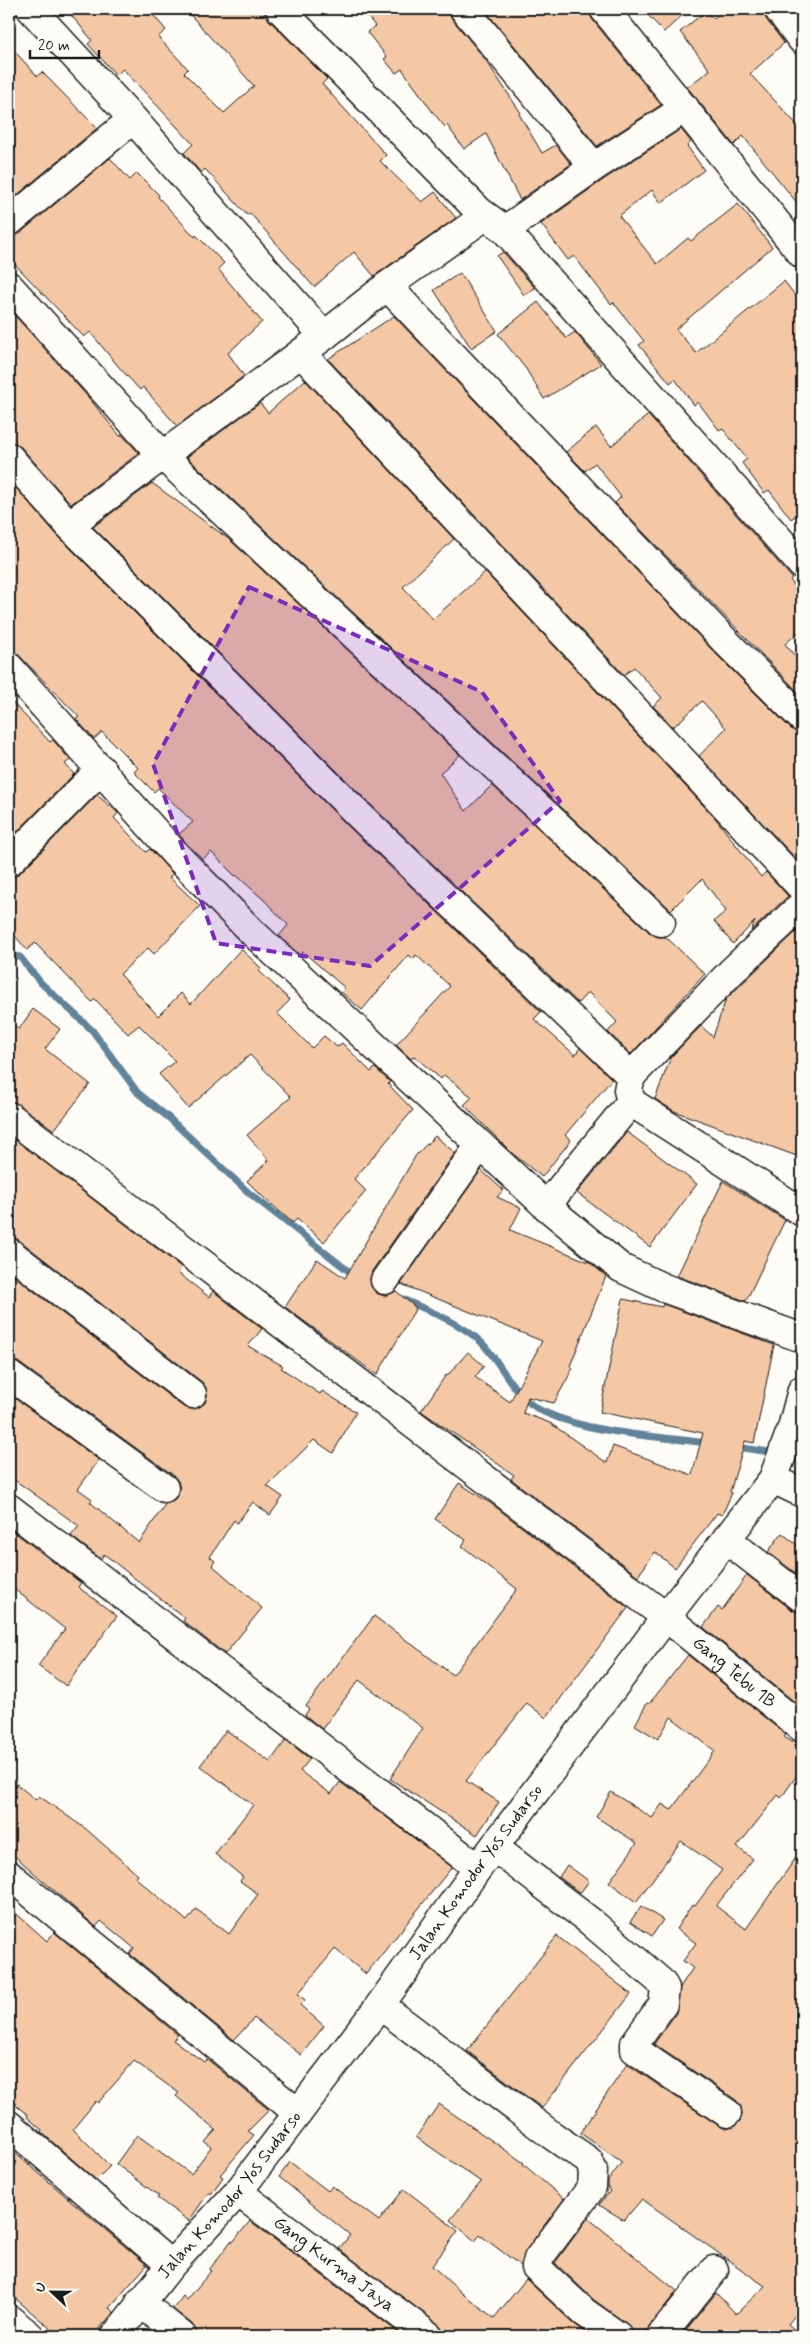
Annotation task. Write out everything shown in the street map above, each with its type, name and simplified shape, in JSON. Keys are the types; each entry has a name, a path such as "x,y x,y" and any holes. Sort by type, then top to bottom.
{"street":[{"path":"31,9 133,119 324,336"},
{"path":"280,9 495,223 802,565"},
{"path":"464,9 594,167"},
{"path":"604,9 802,254"},
{"path":"778,9 802,40"},
{"path":"70,525 324,336 386,286 594,167 685,108"},
{"path":"9,222 133,119"},
{"path":"9,286 163,456 661,922"},
{"path":"386,286 720,636 802,718"},
{"path":"301,353 802,888"},
{"path":"9,457 70,525 631,1089 802,1212"},
{"path":"9,667 176,855 250,930 546,1206 621,1268 664,1288 802,1338"},
{"path":"9,862 101,769"},
{"path":"546,1206 631,1089 732,971 802,905"},
{"name":"Gang Tebu 1B","path":"9,1116 666,1618 802,1728"},
{"path":"385,1280 480,1145"},
{"path":"9,1252 192,1394"},
{"path":"9,1375 164,1488"},
{"name":"Jalan Komodor Yos Sudarso","path":"115,2336 171,2265 238,2192 380,2005 486,1857 775,1475 792,1428 802,1390"},
{"path":"775,1475 802,1493"},
{"path":"9,1508 486,1857 590,1922 661,1982 665,1988 663,2004 635,2043 635,2050 727,2113"},
{"path":"726,1539 802,1598"},
{"path":"9,1875 298,2112"},
{"path":"380,2005 550,2134 589,2161 592,2171 592,2187 538,2259 536,2267 584,2312 618,2336"},
{"path":"9,2124 171,2265"},
{"name":"Gang Kurma Jaya","path":"238,2192 429,2336"},
{"path":"661,2336 714,2270"},
{"path":"140,2302 182,2336"},
{"path":"9,2319 30,2336"}],"highlighted area":[{"path":"249,587 482,692 560,801 370,966 216,943 153,764"}],"building":[{"path":"66,9 148,9 166,30 158,37 188,69 184,73 224,113 254,86 185,9 262,9 269,20 327,79 322,84 386,155 380,161 422,202 435,192 456,218 374,276 354,252 314,287 250,213 247,215 205,169 201,173 184,153 193,144 123,69 116,75 88,44 92,40"},
{"path":"362,9 449,9 452,19 485,59 521,113 519,114 542,153 556,145 571,164 520,200 486,134 464,149 447,125 445,127 432,111 402,69 396,73 384,59 387,57 367,32 375,26"},
{"path":"484,9 589,9 592,19 661,105 597,146"},
{"path":"642,9 689,9 664,32"},
{"path":"724,9 763,9 766,19 784,43 750,74 802,130 802,209 743,136 734,145 687,87 710,70 680,32 706,11 713,19"},
{"path":"9,45 37,76 42,72 97,128 9,202"},
{"path":"681,129 691,142 687,146 704,170 661,203 652,190 619,216 657,264 688,238 691,241 738,204 772,247 676,329 696,353 784,281 802,304 802,511 791,519 769,490 764,493 742,463 747,459 722,428 719,430 698,402 694,405 675,379 670,383 639,345 644,341 613,302 611,304 574,256 568,260 541,224 603,180"},
{"path":"110,158 130,180 137,173 159,195 158,197 195,237 196,235 224,263 218,269 262,322 228,353 244,376 177,426 143,387 140,390 90,332 84,337 9,258 9,237 19,234"},
{"path":"503,252 535,288 524,295 497,256"},
{"path":"460,273 497,331 471,348 434,290"},
{"path":"538,302 566,338 575,332 601,364 544,399 526,369 498,334"},
{"path":"9,309 88,397 120,436 122,435 139,453 71,504 21,447 9,442"},
{"path":"394,316 716,654 791,729 802,733 802,865 699,756 726,728 702,701 673,727 653,706 662,698 634,667 624,675 328,359"},
{"path":"305,380 454,539 403,587 433,619 485,572 716,819 761,877 766,872 788,896 751,931 755,921 733,944 714,921 726,911 702,879 671,910 187,457 260,403 268,413"},
{"path":"648,415 792,578 790,580 802,595 802,629 785,644 802,664 802,696 615,503 621,497 595,463 585,471 566,452 596,427 611,446"},
{"path":"9,480 58,536 348,826 541,1012 534,1019 575,1055 580,1048 612,1079 565,1135 571,1140 542,1177 512,1153 464,1105 472,1097 444,1075 441,1079 414,1056 411,1059 396,1045 450,986 416,955 413,959 409,955 362,1010 341,992 345,988 303,952 300,955 279,936 288,925 264,900 235,876 211,852 203,859 187,844 179,834 193,822 158,788 154,792 134,772 138,768 102,732 94,739 76,719 79,717 9,645"},
{"path":"152,483 230,540 460,755 440,773 466,811 492,785 650,933 658,937 666,937 705,974 631,1054 608,1032 617,1022 588,992 578,1003 370,804 93,527"},
{"path":"9,699 50,742 53,740 70,760 65,764 74,774 9,840"},
{"path":"97,795 118,813 114,818 146,852 150,849 173,874 169,877 200,906 154,954 148,948 120,974 158,1016 181,993 191,1004 241,949 261,968 259,971 290,1000 277,1013 312,1048 324,1036 337,1047 342,1043 371,1072 375,1068 390,1082 388,1084 413,1110 354,1179 366,1191 324,1242 297,1219 293,1223 247,1181 269,1160 247,1135 291,1097 250,1055 188,1108 159,1074 175,1061 139,1025 128,1034 95,999 92,1002 35,943 27,950 9,929 9,877 20,873"},
{"path":"802,926 802,1158 674,1111 655,1099 671,1057 701,1026 713,1037 726,999"},
{"path":"33,1009 60,1029 45,1049 90,1084 54,1130 18,1104 9,1101 9,1022 19,1029"},
{"path":"627,1132 697,1184 650,1247 577,1193"},
{"path":"9,1135 181,1267 178,1273 209,1297 213,1291 262,1329 248,1346 283,1366 281,1368 320,1394 322,1391 356,1412 333,1453 314,1440 267,1486 283,1497 270,1515 253,1502 237,1523 234,1520 210,1557 215,1561 212,1565 262,1608 225,1654 183,1621 185,1618 104,1554 101,1559 71,1536 79,1526 9,1476 9,1394 99,1460 78,1489 92,1499 90,1502 139,1543 166,1503 176,1498 180,1489 178,1481 173,1475 18,1362 9,1360 9,1272 182,1406 190,1409 198,1408 205,1403 207,1396 206,1388 202,1382 19,1240 9,1235"},
{"path":"435,1136 455,1153 372,1271 370,1278 371,1286 376,1293 384,1296 396,1291 416,1308 377,1375 285,1307 317,1259 345,1278 416,1155"},
{"path":"481,1170 503,1190 497,1197 521,1208 510,1230 589,1262 606,1276 570,1366 573,1368 554,1403 528,1397 523,1413 550,1423 607,1463 613,1446 692,1475 703,1433 600,1412 623,1299 662,1307 663,1304 774,1345 754,1443 745,1441 730,1492 732,1493 722,1515 717,1513 675,1568 655,1552 638,1576 511,1479 514,1475 421,1411 446,1375 468,1352 484,1366 475,1377 510,1402 542,1341 401,1284"},
{"path":"723,1181 785,1220 746,1301 677,1276"},
{"path":"459,1483 493,1505 628,1608 546,1718 527,1703 466,1781 499,1802 477,1835 390,1779 423,1728 359,1680 322,1729 305,1715 309,1709 306,1706 374,1616 453,1675 517,1589 462,1546 466,1540 435,1519"},
{"path":"9,1528 81,1583 78,1587 117,1616 66,1686 38,1666 65,1629 9,1585"},
{"path":"782,1533 802,1549 802,1578 768,1552"},
{"path":"747,1575 792,1610 802,1613 802,1708 703,1627 718,1607 722,1610"},
{"path":"688,1655 786,1735 784,1737 802,1750 802,1768 781,1798 778,1795 737,1847 753,1859 716,1906 746,1929 802,1849 802,2307 788,2324 802,2336 681,2336 716,2293 736,2314 765,2286 642,2199 624,2220 599,2205 610,2191 608,2181 622,2162 580,2133 627,2064 719,2126 726,2129 734,2127 740,2121 742,2115 741,2107 736,2100 654,2044 676,2013 680,1987 693,1968 683,1961 696,1943 676,1929 692,1905 695,1906 722,1870 681,1841 636,1902 609,1882 637,1843 596,1817 611,1792 652,1818 662,1804 671,1810 715,1751 671,1717 658,1739 635,1725 647,1703 649,1704"},
{"path":"226,1730 270,1762 286,1740 310,1759 300,1771 331,1794 340,1782 452,1867 366,1974 335,1949 298,1994 305,2000 300,2005 324,2026 301,2055 254,2018 234,2040 130,1954 134,1948 101,1921 96,1927 9,1851 9,1778 36,1800 39,1796 86,1829 138,1875 136,1878 187,1921 196,1909 229,1934 258,1894 240,1881 243,1877 215,1854 253,1805 200,1766"},
{"path":"567,1865 589,1881 580,1893 559,1877"},
{"path":"641,1906 663,1920 652,1936 630,1922"},
{"path":"9,1907 47,1941 54,1932 178,2035 173,2040 204,2062 207,2059 269,2110 248,2131 254,2135 220,2175 223,2177 211,2194 209,2192 189,2221 157,2198 159,2196 116,2164 137,2135 191,2174 211,2147 205,2142 216,2130 176,2096 179,2093 134,2061 98,2103 96,2101 73,2129 110,2166 96,2180 41,2132 42,2130 27,2117 28,2115 9,2100"},
{"path":"557,1936 631,1994 542,2108 467,2051"},
{"path":"439,2104 524,2163 564,2199 526,2250 521,2266 480,2235 475,2241 450,2220 481,2182 416,2137"},
{"path":"9,2148 147,2265 109,2308 114,2312 93,2336 59,2336 9,2293"},
{"path":"290,2162 328,2191 332,2186 379,2221 404,2189 458,2231 432,2266 463,2294 494,2318 526,2279 573,2323 591,2336 444,2336 443,2329 438,2324 339,2249 350,2235 279,2177"},
{"path":"588,2218 677,2291 649,2326 646,2336 633,2336 632,2329 627,2324 594,2300 555,2263"},
{"path":"250,2221 403,2336 198,2336 192,2324 173,2309 183,2296 187,2300 211,2271 209,2270 231,2241 233,2242"}],"waterway":[{"path":"9,955 20,957 41,983 92,1030 138,1093 169,1118 249,1193 355,1276"},
{"path":"380,1289 432,1312 470,1333 489,1351 516,1390 533,1406 544,1412 603,1430 708,1443"},
{"path":"736,1447 777,1453"},
{"path":"788,1454 802,1456"}]}
